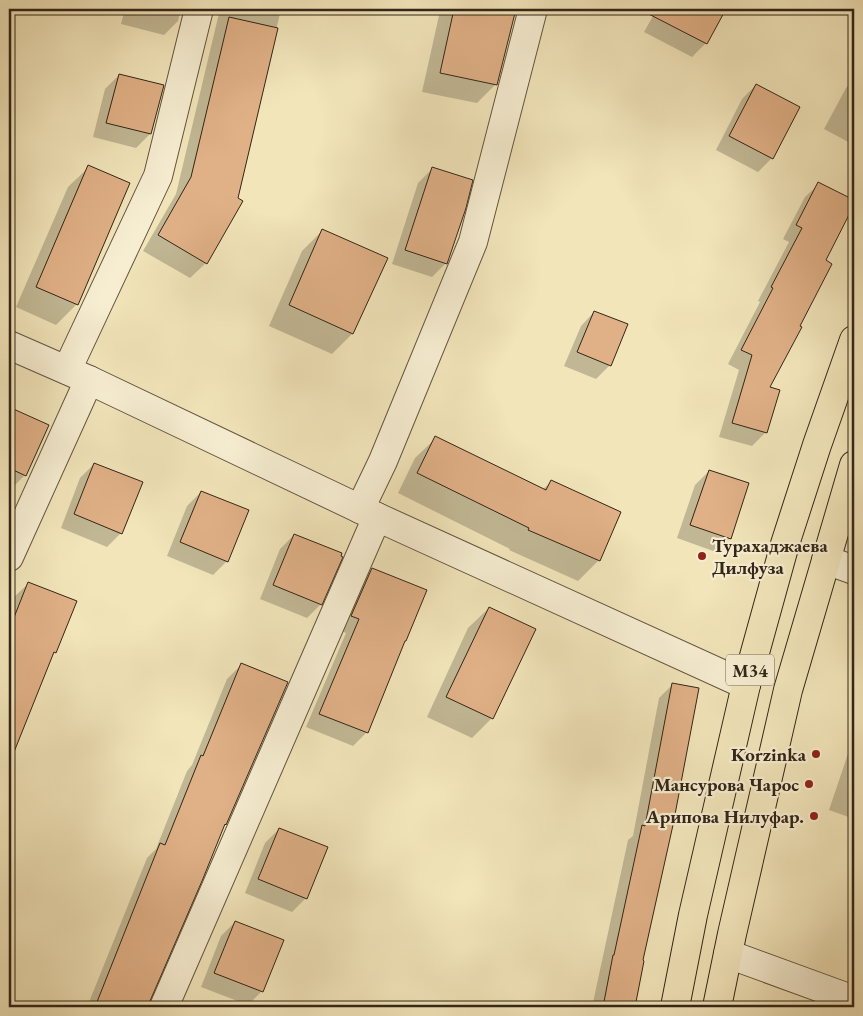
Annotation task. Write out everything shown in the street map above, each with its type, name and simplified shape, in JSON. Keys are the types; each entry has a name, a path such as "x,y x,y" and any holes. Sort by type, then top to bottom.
{"main road":[{"name":"M34","path":"675,1007 693,915 746,685 785,544 854,340"},
{"name":"M34","path":"718,1007 728,954 788,690 854,465"}],"street":[{"path":"9,557 78,375 158,176 200,9"},
{"path":"164,1007 368,513 383,461 473,242 533,9"},
{"path":"9,345 78,375 368,513 746,685"},
{"path":"826,560 854,570"},
{"path":"728,954 854,1000"}],"building":[{"path":"454,9 516,9 497,85 440,73"},
{"path":"639,9 726,9 707,44"},
{"path":"229,17 278,28 238,198 243,201 207,264 158,235 191,177"},
{"path":"119,74 164,85 151,134 106,123"},
{"path":"756,84 800,107 773,159 729,136"},
{"path":"88,165 130,183 78,305 36,287"},
{"path":"432,167 473,180 466,208 447,264 405,250"},
{"path":"818,182 854,200 854,205 826,260 832,264 800,326 802,327 770,387 780,390 767,433 732,423 752,355 741,350 802,228 796,225"},
{"path":"322,229 388,258 353,334 289,305"},
{"path":"594,311 628,324 611,366 577,352"},
{"path":"9,407 49,425 26,476 9,468"},
{"path":"435,436 546,490 551,480 621,512 600,561 528,530 529,528 417,473"},
{"path":"94,463 143,482 122,534 74,514"},
{"path":"709,470 749,483 731,539 690,525"},
{"path":"201,491 249,510 228,562 180,542"},
{"path":"294,534 342,553 341,556 343,557 322,605 273,585"},
{"path":"372,568 427,590 368,733 319,714 359,619 351,616"},
{"path":"28,582 77,601 9,762 9,630"},
{"path":"489,607 536,629 493,719 446,697"},
{"path":"241,663 288,682 225,824 149,1007 95,1007 160,843 165,845"},
{"path":"672,683 699,688 635,1007 603,1007 642,825 645,826"},
{"path":"279,828 328,847 307,899 258,879"},
{"path":"235,921 284,940 263,992 214,973"}],"place":[{"name":"Турахаджаева Дилфуза","path":"702,556"},
{"name":"Korzinka","path":"816,754"},
{"name":"Мансурова Чарос","path":"809,784"},
{"name":"Арипова Нилуфар.","path":"814,816"}]}
